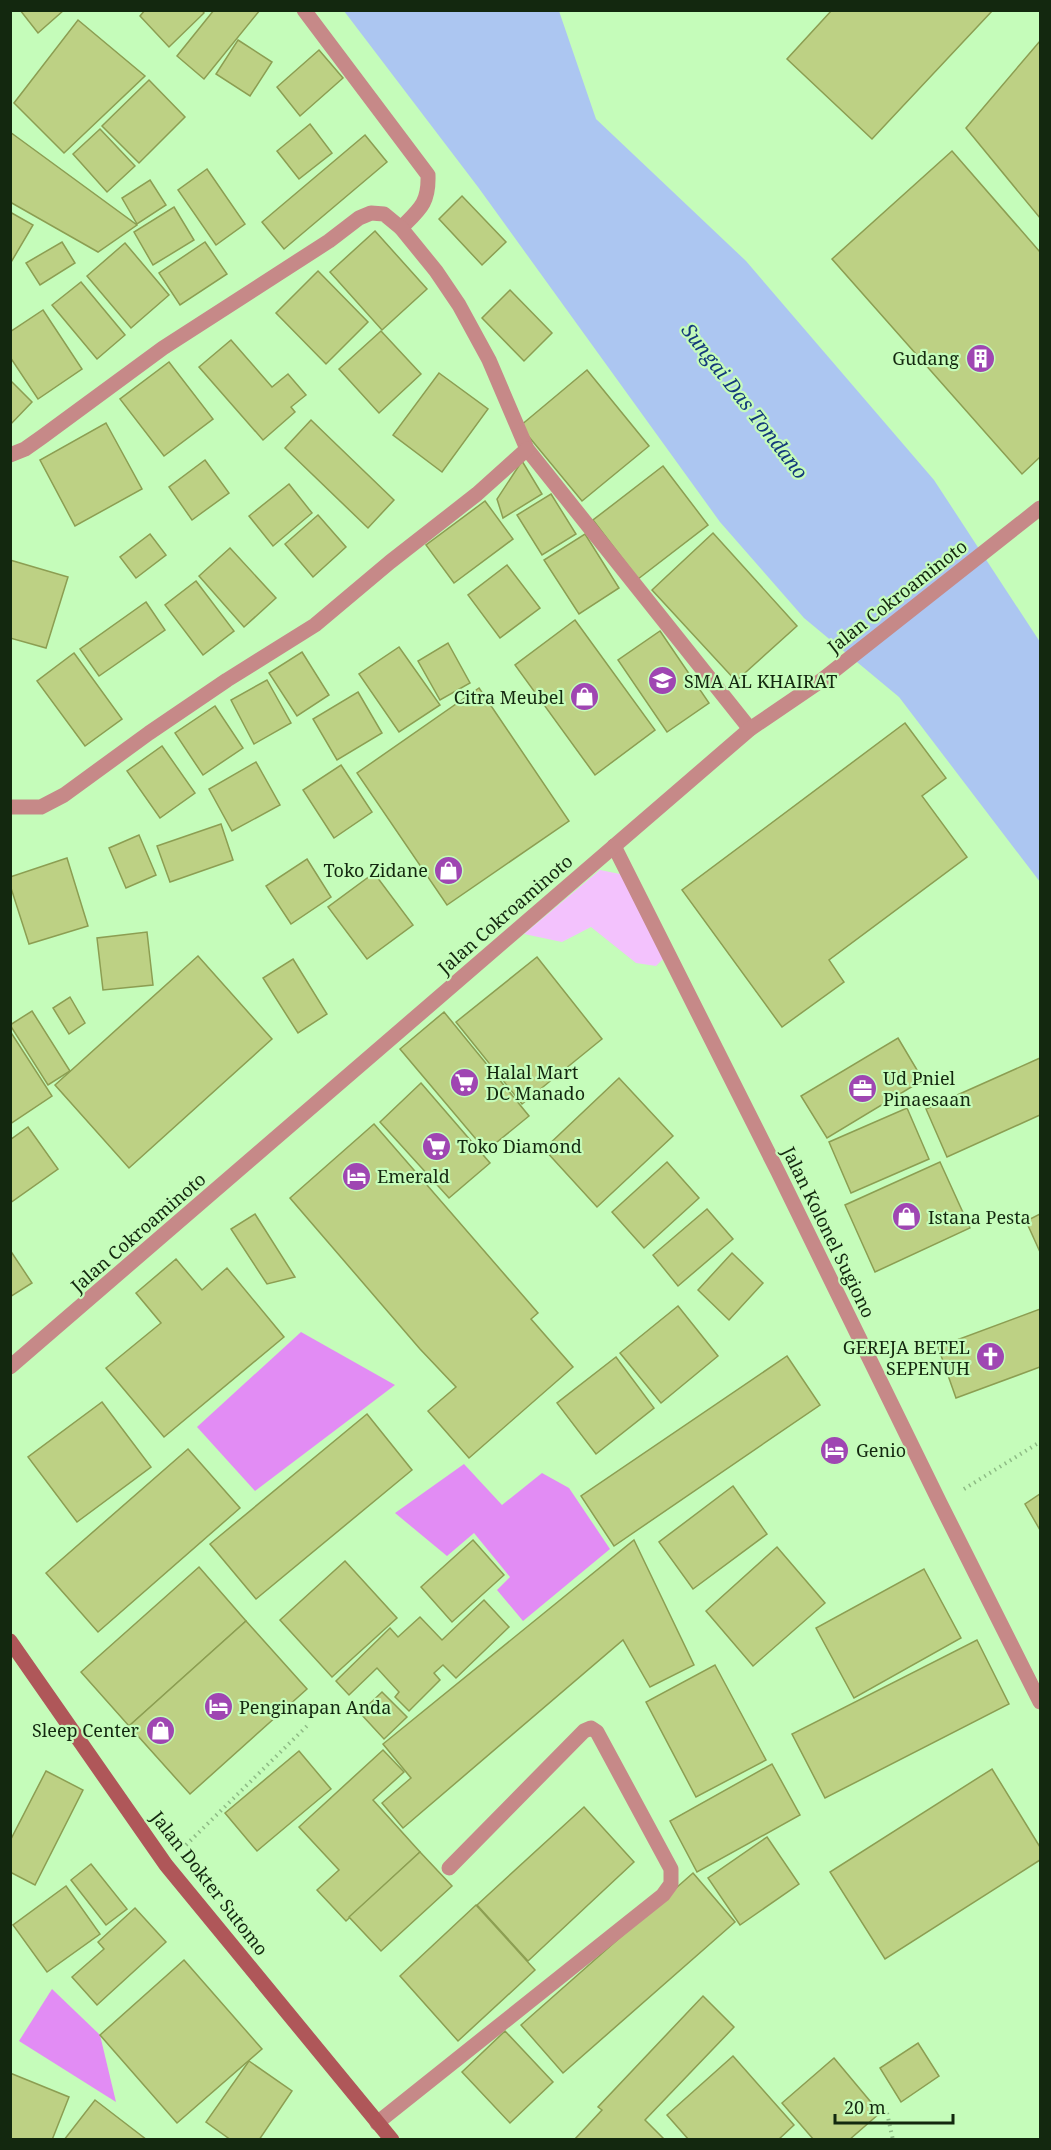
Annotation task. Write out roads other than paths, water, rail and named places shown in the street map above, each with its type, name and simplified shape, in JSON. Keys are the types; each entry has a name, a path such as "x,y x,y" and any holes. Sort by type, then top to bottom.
{"main road":[{"name":"Jalan Dokter Sutomo","path":"10,1641 166,1865 392,2139"}],"street":[{"path":"304,10 428,175 428,191 423,207 401,228"},
{"path":"10,455 25,449 164,348 329,241 359,218 371,213 384,214 401,228 436,271 459,305 489,360 526,449 750,729"},
{"path":"10,807 42,807 64,795 227,680 315,625 390,562 477,494 526,449"},
{"name":"Jalan Cokroaminoto","path":"10,1367 750,729 822,680 1041,508"},
{"name":"Jalan Kolonel Sugiono","path":"614,846 778,1172 940,1503 1041,1701"},
{"path":"377,2123 663,1895 671,1884 671,1869 597,1732 591,1728 584,1731 449,1868"}],"water":[{"name":"Sungai Das Tondano","path":"344,11 559,11 596,119 746,261 934,480 1040,642 1040,882 899,697 804,618 720,522 478,187"}],"place":[{"name":"Gudang","path":"980,358"},
{"name":"SMA AL KHAIRAT","path":"663,681"},
{"name":"Citra Meubel","path":"585,697"},
{"name":"Toko Zidane","path":"449,870"},
{"name":"Halal Mart DC Manado","path":"465,1082"},
{"name":"Ud Pniel Pinaesaan","path":"862,1088"},
{"name":"Toko Diamond","path":"436,1146"},
{"name":"Emerald","path":"356,1176"},
{"name":"Istana Pesta","path":"907,1217"},
{"name":"GEREJA BETEL SEPENUH","path":"991,1357"},
{"name":"Genio","path":"835,1450"},
{"name":"Penginapan Anda","path":"218,1707"},
{"name":"Sleep Center","path":"160,1730"}]}
